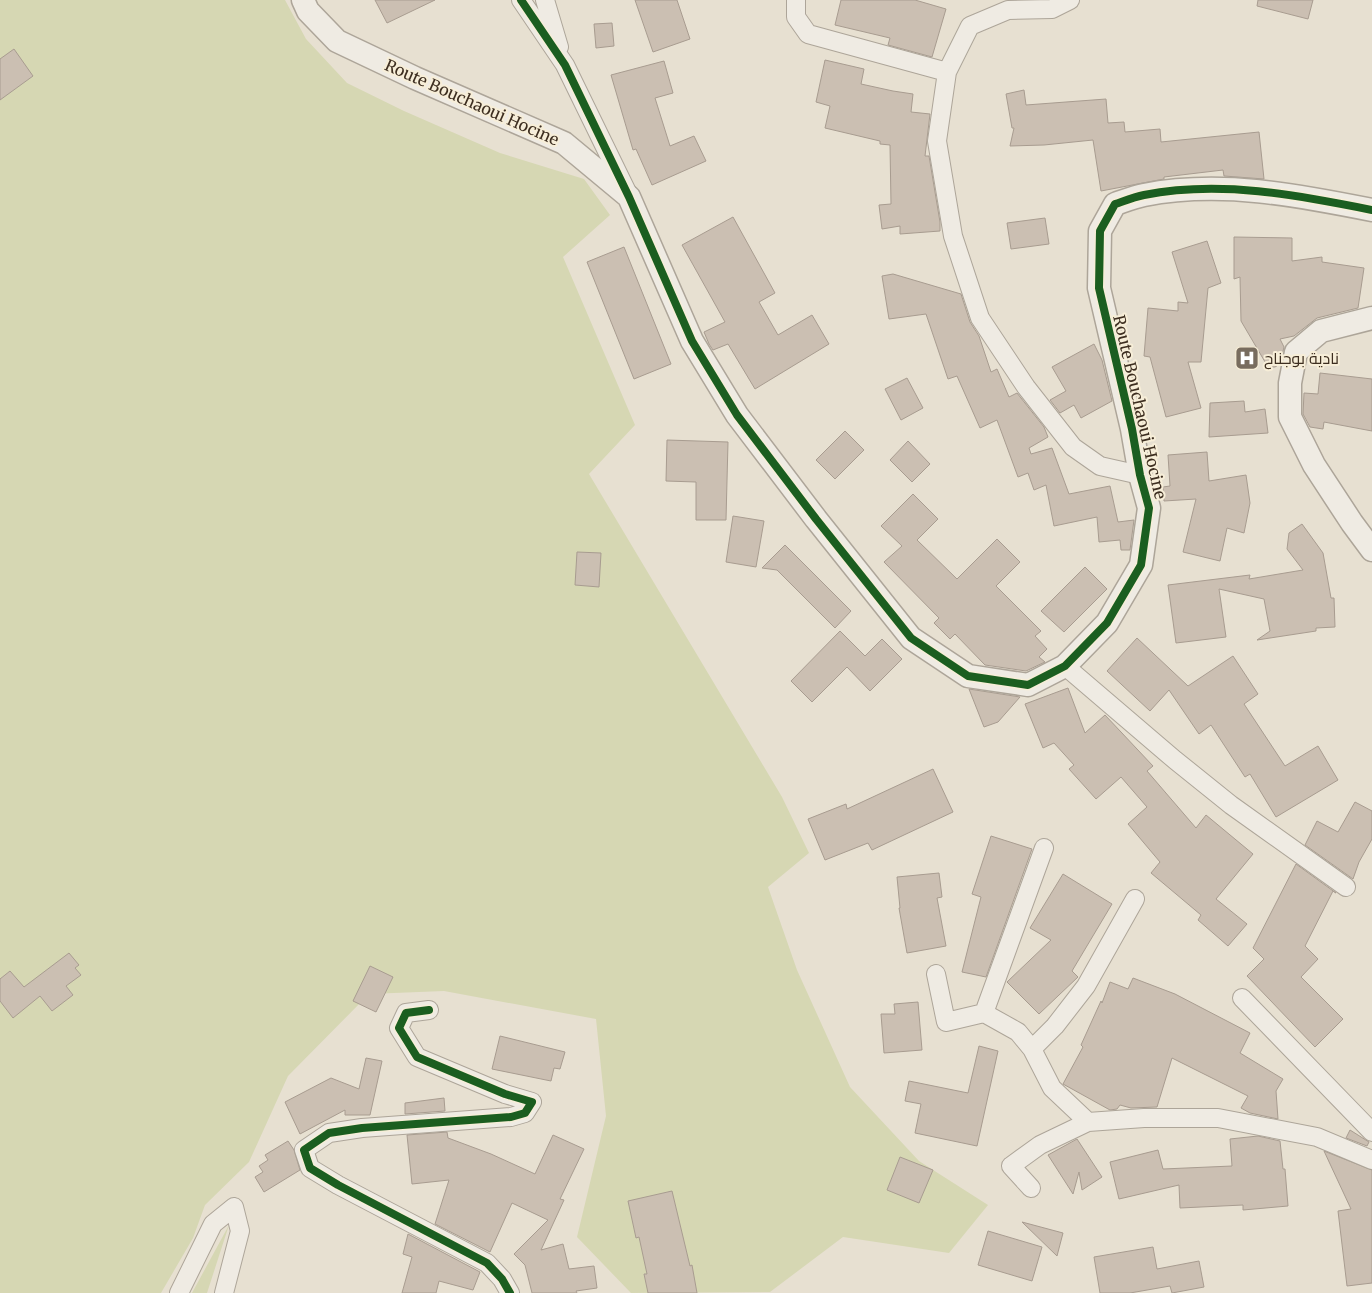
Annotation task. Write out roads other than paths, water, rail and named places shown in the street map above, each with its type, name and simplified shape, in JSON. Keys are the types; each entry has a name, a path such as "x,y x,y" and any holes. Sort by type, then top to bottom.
{"street":[{"name":"Route Bouchaoui Hocine","path":"303,0 308,11 337,41 415,78 564,143 629,197 692,341 737,415 816,519 911,638 968,676 1028,685 1065,666 1107,623 1141,565 1149,508 1099,288 1100,231 1115,204 1143,195 1202,188 1268,192 1372,210"},
{"path":"521,0 565,65"},
{"path":"544,0 565,65 629,197"},
{"path":"796,0 796,17 808,34 947,72"},
{"path":"1070,0 1052,9 1008,10 970,26 947,72 937,141 953,236 980,318 1026,388 1073,447 1100,466 1140,475"},
{"path":"1372,318 1321,330 1296,352 1290,383 1290,417 1314,465 1372,550"},
{"path":"1065,666 1231,805 1346,887"},
{"path":"984,1013 1044,848"},
{"path":"1032,1049 1055,1026 1086,986 1135,899"},
{"path":"936,974 946,1022 984,1013 1018,1032 1032,1049 1052,1088 1088,1122"},
{"path":"1242,998 1372,1132"},
{"path":"430,1010 406,1014 399,1028 417,1057 505,1094 532,1102 525,1113 511,1117 362,1128 329,1133 304,1150 310,1168 338,1185 487,1263 502,1279 510,1293"},
{"path":"1032,1188 1011,1166 1040,1145 1088,1122 1144,1118 1218,1118 1316,1138 1372,1160"},
{"path":"179,1293 213,1224 234,1207 240,1231 224,1293"}],"place":[{"name":"نادية بوجناح","path":"1247,358"}]}
